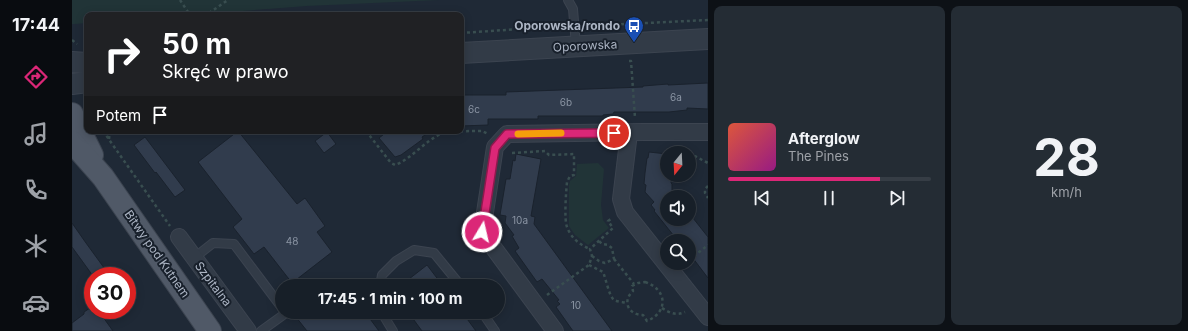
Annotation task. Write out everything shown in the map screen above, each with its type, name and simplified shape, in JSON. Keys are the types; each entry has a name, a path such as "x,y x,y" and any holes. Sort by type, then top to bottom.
{"main road":[{"name":"Bitwy pod Kutnem","path":"72,114 103,177"},
{"name":"Bitwy pod Kutnem","path":"72,142 103,177 210,331"}],"street":[{"name":"Oporowska","path":"464,52 708,39"},
{"path":"72,62 84,63"},
{"path":"72,84 84,82"},
{"path":"555,331 482,232 495,148 507,134 632,127 708,132"},
{"path":"632,127 621,199 625,212 708,318"},
{"name":"Szpitalna","path":"179,237 248,331"}],"lane":[{"path":"568,0 573,9 576,46"},
{"path":"194,258 213,243 234,244 275,299"},
{"path":"381,279 382,275 396,261 414,250 434,253 455,279"},
{"path":"261,331 278,319"},
{"path":"386,319 393,331"},
{"path":"487,319 495,331"}],"path":[{"path":"180,0 188,12"},
{"path":"210,12 228,0"},
{"path":"626,62 631,61 632,127"},
{"path":"105,134 179,237"},
{"path":"109,139 110,134"},
{"path":"508,153 545,151 549,155 574,154 574,175 570,176 567,182 566,226 576,241 590,249"},
{"path":"696,157 708,163"},
{"path":"708,186 705,189 705,193 708,198"},
{"path":"590,249 613,228 608,221 625,209"},
{"path":"599,241 602,244 608,245 612,248 614,259 634,284"},
{"path":"696,254 708,245"},
{"path":"544,297 589,265 592,256 590,249"},
{"path":"592,256 605,263 614,259"},
{"path":"589,265 603,272 610,294 613,298 627,303"},
{"path":"645,282 652,284 661,294 662,308 659,314 648,322 643,315 638,315 633,312 627,303 630,294 633,291 632,286 634,284 645,282"}],"green space":[{"path":"72,0 439,0 307,6 229,12 84,12 84,23 72,24"},
{"path":"598,163 604,169 601,205 603,220 609,228 588,245 575,235 569,226 569,185 570,181 576,176 577,164"}],"building":[{"path":"708,83 708,109 687,108 687,110 669,112 614,112 613,114 603,116 538,116 538,119 488,119 488,125 464,126 464,95 506,95 506,92"},
{"path":"234,134 240,134 297,204 305,198 325,226 317,232 332,252 297,279 289,279 264,247 254,254 233,227 242,219 198,162"},
{"path":"324,134 328,134 336,144 324,153 315,141"},
{"path":"384,134 426,134 422,137 423,139 401,155 395,157 379,138"},
{"path":"145,137 185,190 175,197 134,145"},
{"path":"649,152 660,153 660,182 671,182 672,184 672,190 660,190 660,218 651,205 654,202 645,192 646,185 644,184"},
{"path":"516,154 541,159 531,216 535,217 534,224 612,331 573,331 556,307 560,304 557,301 559,300 542,279 537,282 515,251 519,248 512,236 514,235 505,223 506,216 500,215 506,179 510,179 513,160 515,161"},
{"path":"696,222 708,237 708,278 696,262 696,234 672,234 666,226 696,226"},
{"path":"72,223 104,267 86,267 72,247"},
{"path":"427,265 438,279 409,279"},
{"path":"84,314 84,319 104,319 113,331 72,331 72,323"},
{"path":"298,319 370,319 379,331 307,331"},
{"path":"413,319 467,319 476,331 422,331"}],"slow traffic":[{"path":"518,134 561,133"}],"place":[{"name":"Oporowska/rondo","path":"634,43"}],"route":[{"path":"482,232 495,148 507,134 614,133"}]}
